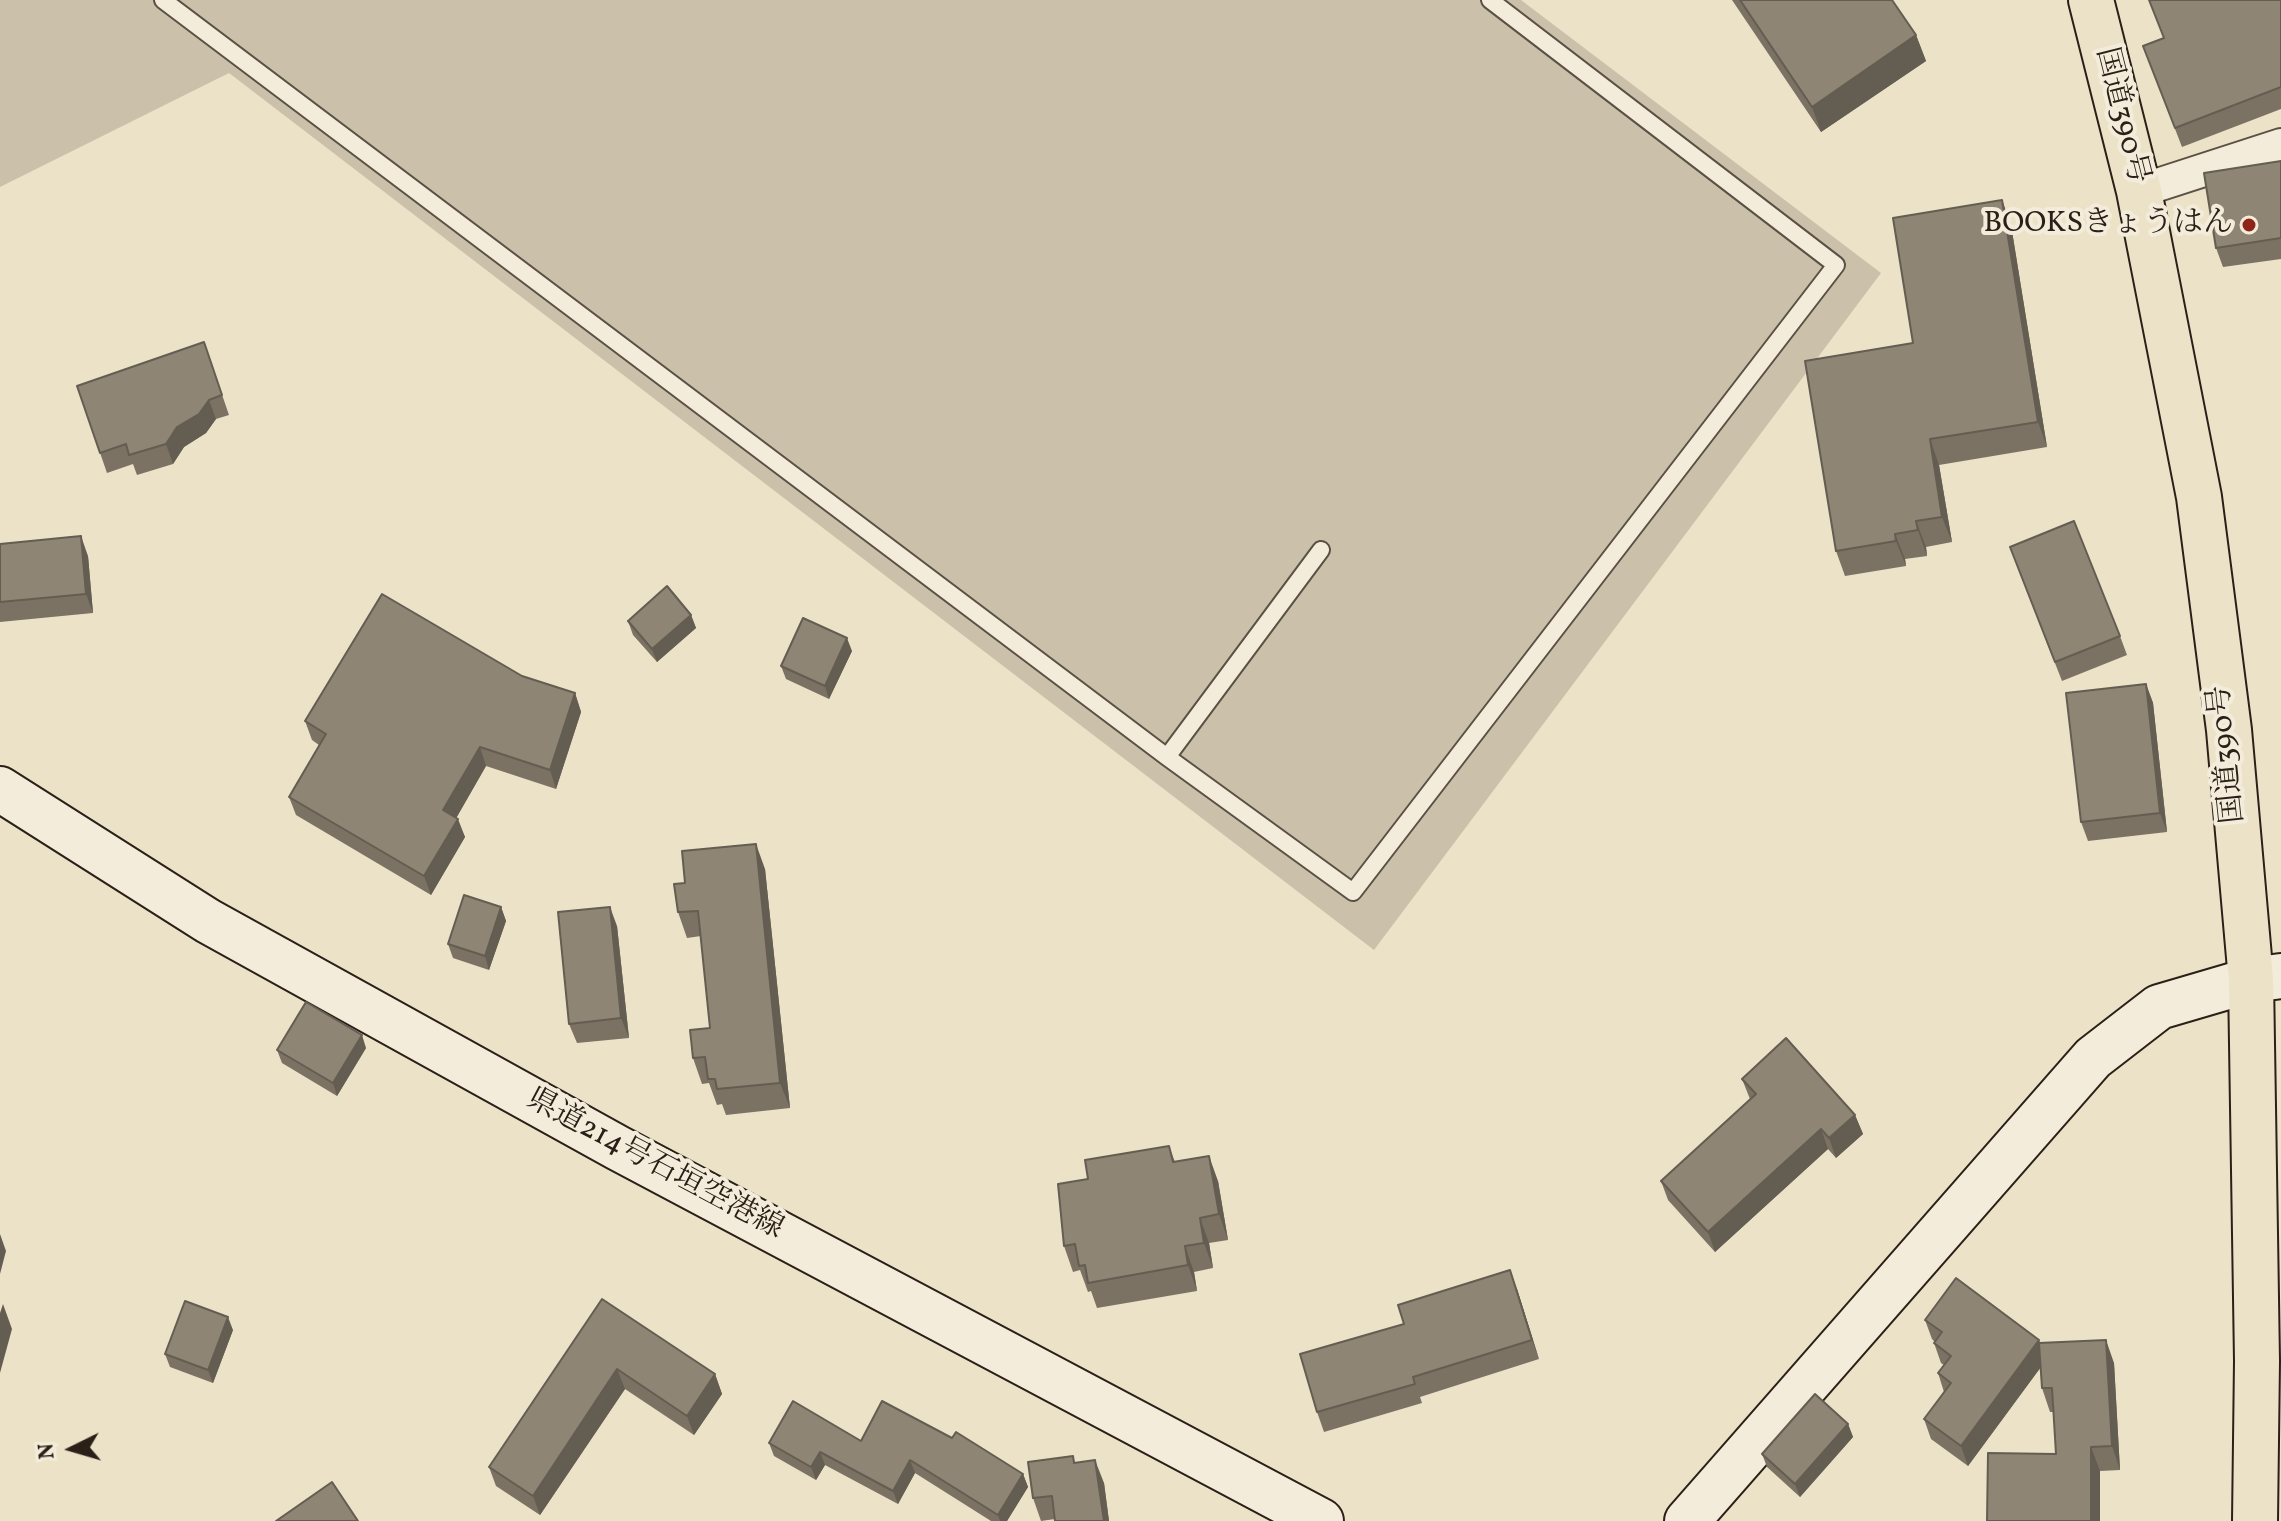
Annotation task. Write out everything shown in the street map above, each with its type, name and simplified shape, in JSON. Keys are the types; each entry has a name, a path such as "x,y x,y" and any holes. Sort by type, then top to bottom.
{"highway":[{"name":"国道390号","path":"2091,0 2139,191 2199,497 2229,730 2266,978 2255,1521"}],"main road":[{"name":"県道214号石垣空港線","path":"0,789 208,921 618,1148 1321,1521"},
{"path":"1687,1521 2093,1058 2159,1007 2266,978"}],"street":[{"path":"2139,191 2281,145"}],"lane":[{"path":"163,0 1167,757 1353,892 1836,265 1490,0"},
{"path":"1167,757 1321,550"}],"shaded area":[{"path":"0,0 1521,0 1881,273 1374,950 229,73 0,187"}],"building":[{"path":"1740,0 1892,0 1916,35 1812,107"},
{"path":"2149,0 2281,0 2281,87 2175,128 2143,46 2164,38"},
{"name":"BOOKSきょうはん","path":"2281,161 2281,238 2216,248 2204,173"},
{"path":"2002,200 2038,422 1930,439 1942,517 1916,521 1918,530 1895,534 1896,541 1836,551 1805,361 1913,343 1893,218"},
{"path":"204,342 222,395 209,400 199,414 177,427 166,444 129,455 126,444 100,453 77,386"},
{"path":"2074,521 2120,636 2055,662 2010,547"},
{"path":"81,536 86,594 0,602 0,544"},
{"path":"667,586 691,615 652,649 628,621"},
{"path":"382,594 522,676 575,693 550,770 480,747 443,810 458,819 424,876 289,797 326,734 305,721"},
{"path":"803,618 847,638 825,686 781,666"},
{"path":"2146,684 2160,813 2081,822 2066,693"},
{"path":"756,844 780,1083 717,1089 715,1079 708,1079 705,1057 693,1058 690,1030 710,1028 698,911 678,912 674,884 685,883 682,851"},
{"path":"464,895 501,907 485,956 448,944"},
{"path":"610,907 621,1018 569,1024 558,912"},
{"path":"306,1002 362,1035 333,1083 277,1050"},
{"path":"1786,1038 1855,1115 1829,1138 1821,1129 1708,1232 1661,1181 1756,1094 1742,1079"},
{"path":"1169,1146 1173,1162 1209,1156 1219,1214 1200,1218 1204,1243 1185,1246 1188,1265 1088,1283 1085,1265 1079,1266 1075,1244 1064,1246 1058,1184 1088,1179 1085,1160"},
{"path":"1510,1270 1532,1340 1413,1377 1415,1384 1317,1412 1300,1354 1404,1324 1398,1305"},
{"path":"1956,1278 2039,1340 1961,1446 1924,1419 1951,1383 1938,1373 1951,1356 1934,1343 1942,1332 1925,1320"},
{"path":"602,1299 715,1374 687,1416 617,1369 533,1496 489,1467"},
{"path":"185,1301 228,1317 208,1370 165,1354"},
{"path":"2106,1340 2112,1446 2091,1447 2091,1521 1987,1521 1988,1453 2056,1454 2052,1388 2042,1388 2039,1343"},
{"path":"1815,1394 1848,1424 1795,1484 1762,1454"},
{"path":"793,1401 861,1441 882,1401 952,1438 956,1432 1023,1474 998,1515 910,1460 893,1491 820,1452 811,1467 769,1443"},
{"path":"1073,1456 1074,1463 1095,1460 1104,1521 1055,1521 1052,1496 1033,1498 1028,1462"},
{"path":"332,1482 358,1521 276,1521"}],"place":[{"name":"BOOKSきょうはん","path":"2249,225"}]}
